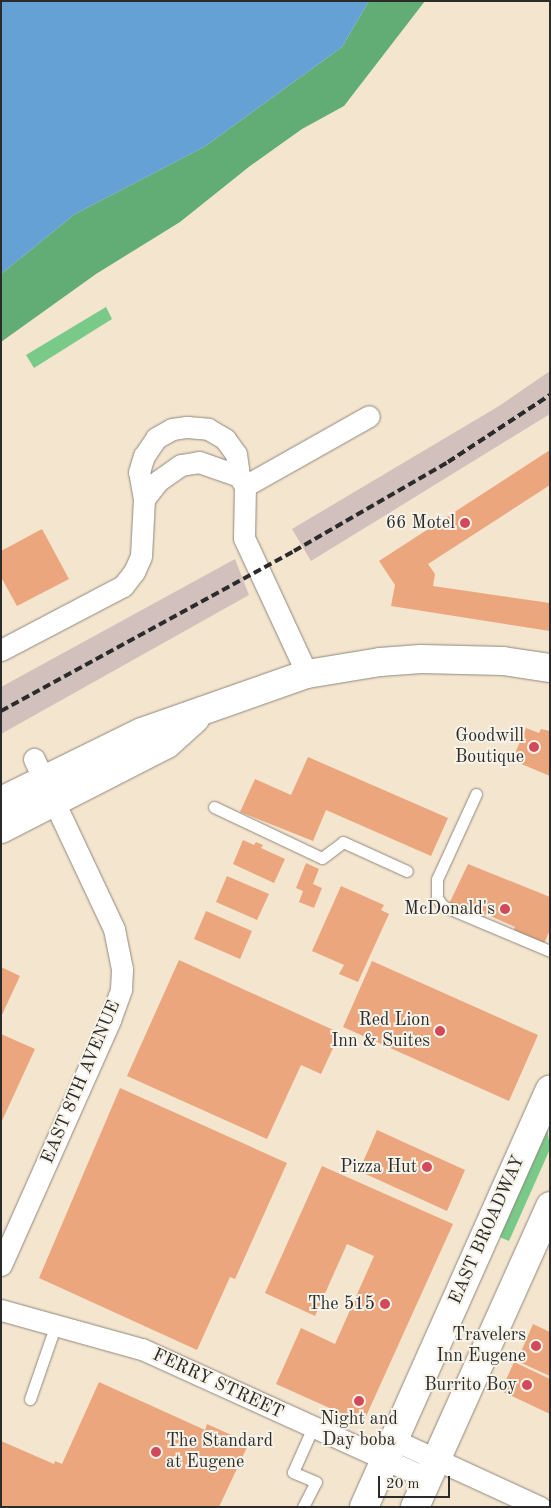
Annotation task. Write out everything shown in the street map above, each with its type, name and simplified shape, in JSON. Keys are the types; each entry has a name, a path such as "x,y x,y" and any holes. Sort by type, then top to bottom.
{"main road":[{"path":"1,802 44,780 167,744 202,713 274,684 306,674 380,662 421,659 503,661 550,668"},
{"path":"1,829 44,780"},
{"name":"EAST BROADWAY","path":"364,1507 550,1090"},
{"path":"415,1507 550,1206"}],"street":[{"path":"242,481 369,416"},
{"path":"1,650 123,586 134,572 141,556 144,499 138,472 144,456 156,438 172,429 208,430 225,439 236,454 242,481 244,538 306,674"},
{"path":"144,499 158,481 181,465 199,462 242,481"},
{"name":"EAST 8TH AVENUE","path":"1,1265 110,1020 121,989 120,946 114,929 44,780"},
{"name":"FERRY STREET","path":"1,1310 142,1349 313,1427 390,1450 432,1469 540,1507"}],"lane":[{"path":"476,794 437,879 437,898 443,906 550,951"},
{"path":"214,807 322,858 343,842 407,871"},
{"path":"30,1399 56,1324"},
{"path":"303,1507 316,1482 293,1472 313,1427"}],"shaded area":[{"path":"550,371 550,414 311,561 292,529 499,406"},
{"path":"235,559 249,595 1,734 1,687"}],"green space":[{"path":"369,1 425,1 344,106 302,129 250,166 180,222 96,274 1,342 1,274 75,214 204,147 342,47"},
{"path":"106,307 112,319 34,368 26,355"},
{"path":"547,1127 550,1149 509,1241 497,1236"}],"water":[{"path":"1,1 369,1 342,47 204,147 75,214 1,274"}],"building":[{"name":"66 Motel","path":"550,450 550,485 428,564 435,574 433,586 550,603 550,631 391,606 395,585 379,561"},
{"path":"42,529 69,579 17,606 1,577 1,551"},
{"name":"Goodwill Boutique","path":"526,728 539,733 541,729 550,731 550,776 512,760"},
{"path":"308,757 448,818 431,856 326,810 313,841 240,812 255,779 291,795"},
{"path":"243,840 254,845 256,842 263,845 261,848 285,859 274,883 233,864"},
{"path":"306,863 319,869 313,884 322,888 314,908 299,902 303,891 296,888"},
{"name":"McDonald's","path":"468,864 550,897 550,930 543,946 513,932 515,927 486,914 483,919 449,904"},
{"path":"227,876 269,894 257,920 216,902"},
{"path":"341,886 384,905 381,910 389,914 358,982 339,974 344,965 312,951"},
{"path":"206,911 252,931 240,959 194,939"},
{"path":"179,960 340,1033 321,1074 301,1065 267,1139 127,1076"},
{"name":"Red Lion Inn & Suites","path":"372,961 538,1035 509,1101 343,1027"},
{"path":"1,967 20,976 1,1017"},
{"path":"1,1034 35,1049 1,1123"},
{"path":"120,1088 287,1163 235,1279 230,1277 197,1350 39,1278"},
{"path":"377,1130 465,1170 447,1211 359,1171"},
{"name":"The 515","path":"322,1166 453,1224 363,1423 276,1384 301,1328 335,1344 374,1256 347,1244 315,1316 265,1293"},
{"name":"Travelers Inn Eugene","path":"533,1324 550,1332 550,1376 517,1361"},
{"name":"Burrito Boy","path":"514,1362 550,1379 550,1414 501,1391"},
{"name":"The Standard at Eugene","path":"99,1382 205,1430 207,1424 249,1443 219,1507 1,1507 1,1441 54,1464 55,1461 62,1464"}],"railway":[{"path":"1,711 294,551 448,462 550,395"}],"place":[{"name":"66 Motel","path":"465,523"},
{"name":"Goodwill Boutique","path":"534,747"},
{"name":"McDonald's","path":"505,909"},
{"name":"Red Lion Inn & Suites","path":"440,1031"},
{"name":"Pizza Hut","path":"427,1167"},
{"name":"The 515","path":"385,1304"},
{"name":"Travelers Inn Eugene","path":"536,1346"},
{"name":"Burrito Boy","path":"527,1385"},
{"name":"Night and Day boba","path":"359,1401"},
{"name":"The Standard at Eugene","path":"156,1452"}]}
